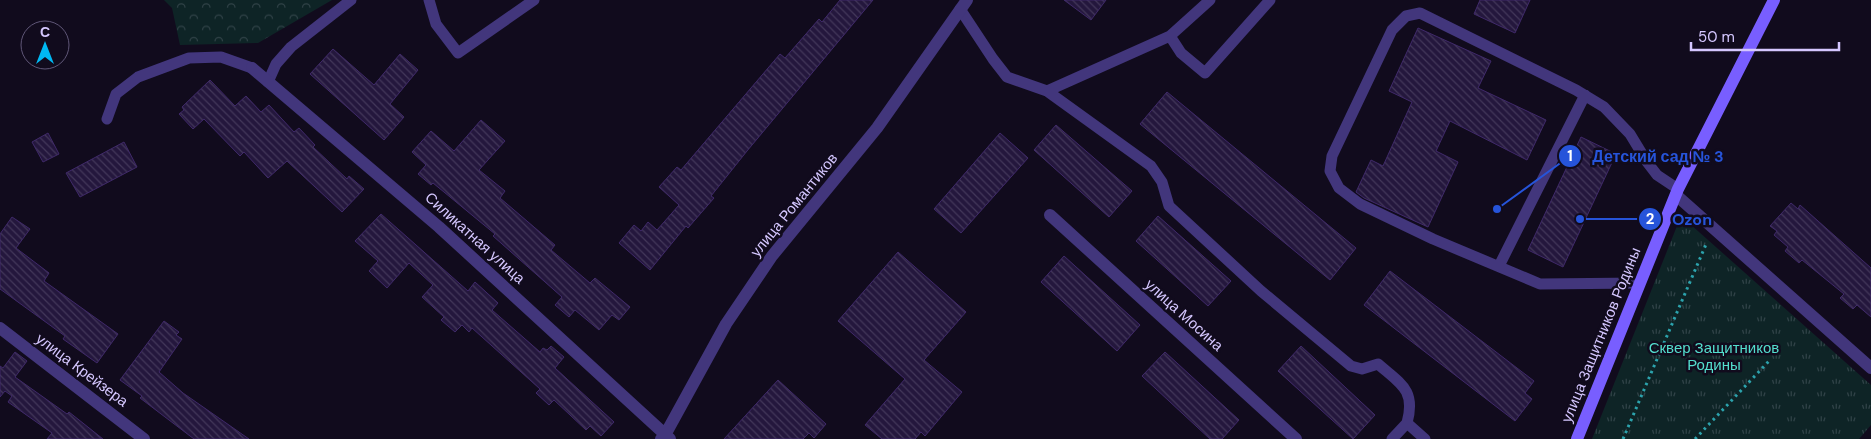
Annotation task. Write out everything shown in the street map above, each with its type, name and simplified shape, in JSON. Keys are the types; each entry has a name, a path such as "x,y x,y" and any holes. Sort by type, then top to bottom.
{"street":[{"name":"улица Защитников Родины","path":"1577,439 1677,192 1774,0"},
{"name":"улица Романтиков","path":"665,438 726,324 772,256 877,128 964,4"},
{"name":"Силикатная улица","path":"252,68 439,227 665,438"},
{"path":"1677,192 1713,228 1871,368"},
{"name":"улица Мосина","path":"1050,214 1296,439"},
{"name":"улица Крейзера","path":"0,328 144,439"}],"lane":[{"path":"268,82 276,64 291,47 351,0"},
{"path":"429,0 436,24 458,53 534,0"},
{"path":"1047,91 1170,36 1210,0"},
{"path":"1170,36 1181,53 1204,73 1270,0"},
{"path":"964,4 993,59 1007,77 1047,91 1151,166 1162,182 1169,206 1261,291 1351,366 1362,369 1378,364 1406,388 1411,409 1407,423 1392,439"},
{"path":"1639,283 1540,284 1360,204 1339,188 1330,171 1332,156 1392,30 1406,16 1420,13 1585,95 1604,107 1630,134 1657,175 1677,192"},
{"path":"107,119 116,94 138,77 189,58 221,57 252,68"},
{"path":"1499,266 1585,95"},
{"path":"1407,423 1425,439"}],"path":[{"path":"1623,439 1713,228"},
{"path":"1695,439 1770,360"}],"green space":[{"path":"164,0 332,0 258,43 180,45 172,8"},
{"name":"Сквер Защитников Родины","path":"1681,216 1871,385 1871,425 1859,439 1592,439"}],"building":[{"path":"840,0 873,0 747,151 711,196 714,198 688,228 686,226 650,270 619,243 634,225 641,231 648,222 657,230 679,205 659,187 677,167 681,170 780,54 785,58 819,19 822,22"},
{"path":"1064,0 1106,0 1091,20"},
{"path":"1480,0 1530,0 1515,33 1474,14"},
{"path":"1418,28 1491,61 1478,88 1546,120 1527,160 1450,121 1436,151 1458,162 1428,227 1364,198 1356,192 1371,160 1383,166 1412,102 1389,91"},
{"path":"333,49 374,85 400,54 418,70 390,104 404,117 384,140 310,74"},
{"path":"210,80 235,106 246,96 261,112 269,105 294,132 299,128 315,145 313,147 347,179 349,176 364,189 342,212 287,161 268,178 244,152 240,156 204,119 193,129 179,114 184,110 182,107"},
{"path":"1167,92 1356,248 1330,280 1140,124"},
{"path":"481,120 505,141 479,170 505,191 500,198 555,245 551,250 590,283 595,278 630,307 619,320 612,315 599,330 575,310 569,317 555,305 562,297 493,236 495,234 433,183 431,185 418,174 426,165 412,152 431,131 454,151"},
{"path":"1056,125 1132,191 1109,217 1034,150"},
{"path":"48,133 59,154 43,162 32,142"},
{"path":"1000,133 1028,158 961,233 934,209"},
{"path":"1581,137 1616,154 1563,267 1528,250"},
{"path":"124,142 137,167 80,197 66,173"},
{"path":"1791,203 1798,209 1800,205 1871,268 1871,317 1857,305 1853,309 1840,298 1844,294 1802,260 1799,263 1785,251 1788,247 1774,235 1777,231 1770,226"},
{"path":"381,214 468,291 475,282 498,303 492,310 540,352 543,348 547,350 551,346 564,357 555,368 614,422 601,436 590,426 586,430 554,400 549,405 536,393 540,389 472,328 469,332 462,325 455,332 441,320 444,317 422,297 433,285 409,263 387,288 369,271 378,261 355,241"},
{"path":"1158,216 1231,281 1208,306 1136,241"},
{"path":"12,217 30,229 16,248 49,273 44,281 118,334 97,363 63,339 65,336 0,289 0,234"},
{"path":"898,252 966,312 924,360 962,392 925,436 921,432 915,439 882,439 865,425 905,379 838,321"},
{"path":"1064,256 1140,325 1117,351 1041,282"},
{"path":"1390,271 1534,381 1525,393 1532,399 1515,421 1364,305"},
{"path":"164,321 179,332 176,335 182,339 159,372 183,393 249,439 194,439 140,398 142,396 120,380"},
{"path":"1301,346 1375,415 1353,439 1278,371"},
{"path":"15,352 27,361 15,377 67,414 69,412 103,439 47,439 52,433 8,402 12,396 5,391 0,397 0,366 3,368"},
{"path":"1165,352 1239,420 1222,439 1210,439 1142,376"},
{"path":"778,380 826,424 814,438 809,433 803,439 724,439"}],"place":[{"name":"Детский сад № 3","path":"1497,209"},
{"name":"Ozon","path":"1580,219"}]}
